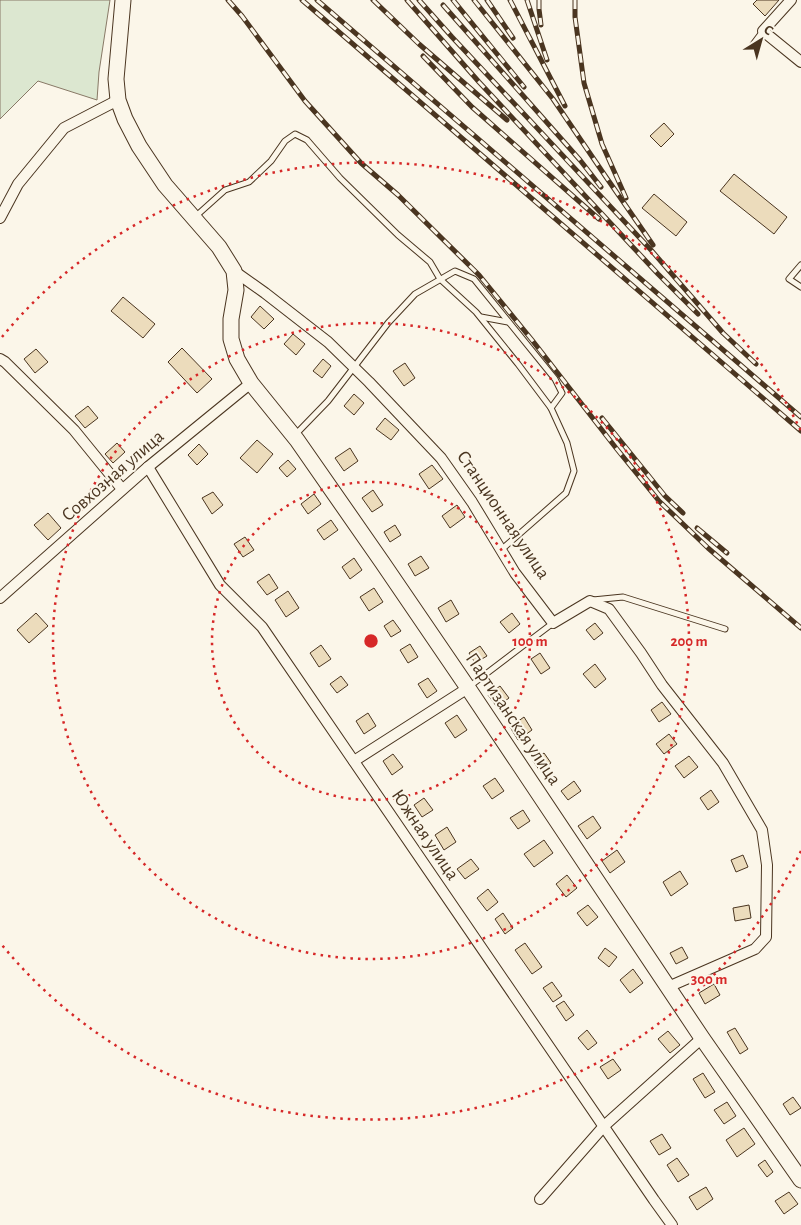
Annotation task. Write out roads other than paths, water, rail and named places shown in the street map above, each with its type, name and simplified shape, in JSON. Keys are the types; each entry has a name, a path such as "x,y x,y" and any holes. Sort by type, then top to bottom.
{"main road":[{"name":"Станционная улица","path":"123,0 116,79 118,100 125,118 139,146 165,186 219,247 234,271"},
{"name":"Партизанская улица","path":"234,271 236,290 231,319 231,339 237,358 251,383 294,437 468,688 702,1038 801,1180"}],"street":[{"path":"791,0 763,31 801,62"},
{"path":"0,218 18,184 64,128 118,100"},
{"name":"Станционная улица","path":"234,271 328,342 441,458 472,502 515,573 553,623"},
{"path":"0,359 74,430 122,489"},
{"name":"Совхозная улица","path":"0,598 122,489 251,383"},
{"name":"Южная улица","path":"148,467 220,585 262,626 672,1225"},
{"path":"553,623 590,601 609,609 662,685 723,763 762,830 767,865 766,937 755,949 668,987"},
{"path":"354,761 468,688"},
{"path":"540,1199 604,1126 702,1038"}],"lane":[{"path":"750,47 763,31"},
{"path":"194,219 225,190 249,182 271,161 286,141 295,134 307,140 340,178 430,262 440,279 480,317 551,408 567,443 574,471 566,493 501,550"},
{"path":"801,264 789,279 801,287"},
{"path":"294,437 328,401 388,323 415,294 455,271 474,279 555,378 562,393 551,408"},
{"path":"480,317 508,322"},
{"path":"590,601 623,597 725,629"},
{"path":"468,688 553,623"}],"railway":[{"path":"228,0 305,101 361,163 398,195 479,275 659,501 708,548 801,628"},
{"path":"302,0 801,431"},
{"path":"317,0 801,417"},
{"path":"373,0 419,44 507,120"},
{"path":"407,0 479,82 658,274 698,314"},
{"path":"419,0 651,250 723,333 756,364"},
{"path":"453,0 524,87"},
{"path":"474,0 553,99 653,245"},
{"path":"487,0 513,38"},
{"path":"510,0 565,106"},
{"path":"527,0 547,60"},
{"path":"539,0 541,25"},
{"path":"575,0 575,17 584,83 602,144 626,198"},
{"path":"443,5 580,160 601,187"},
{"path":"423,56 472,107 599,219"},
{"path":"602,418 665,496 683,513"},
{"path":"697,528 727,553"}]}
